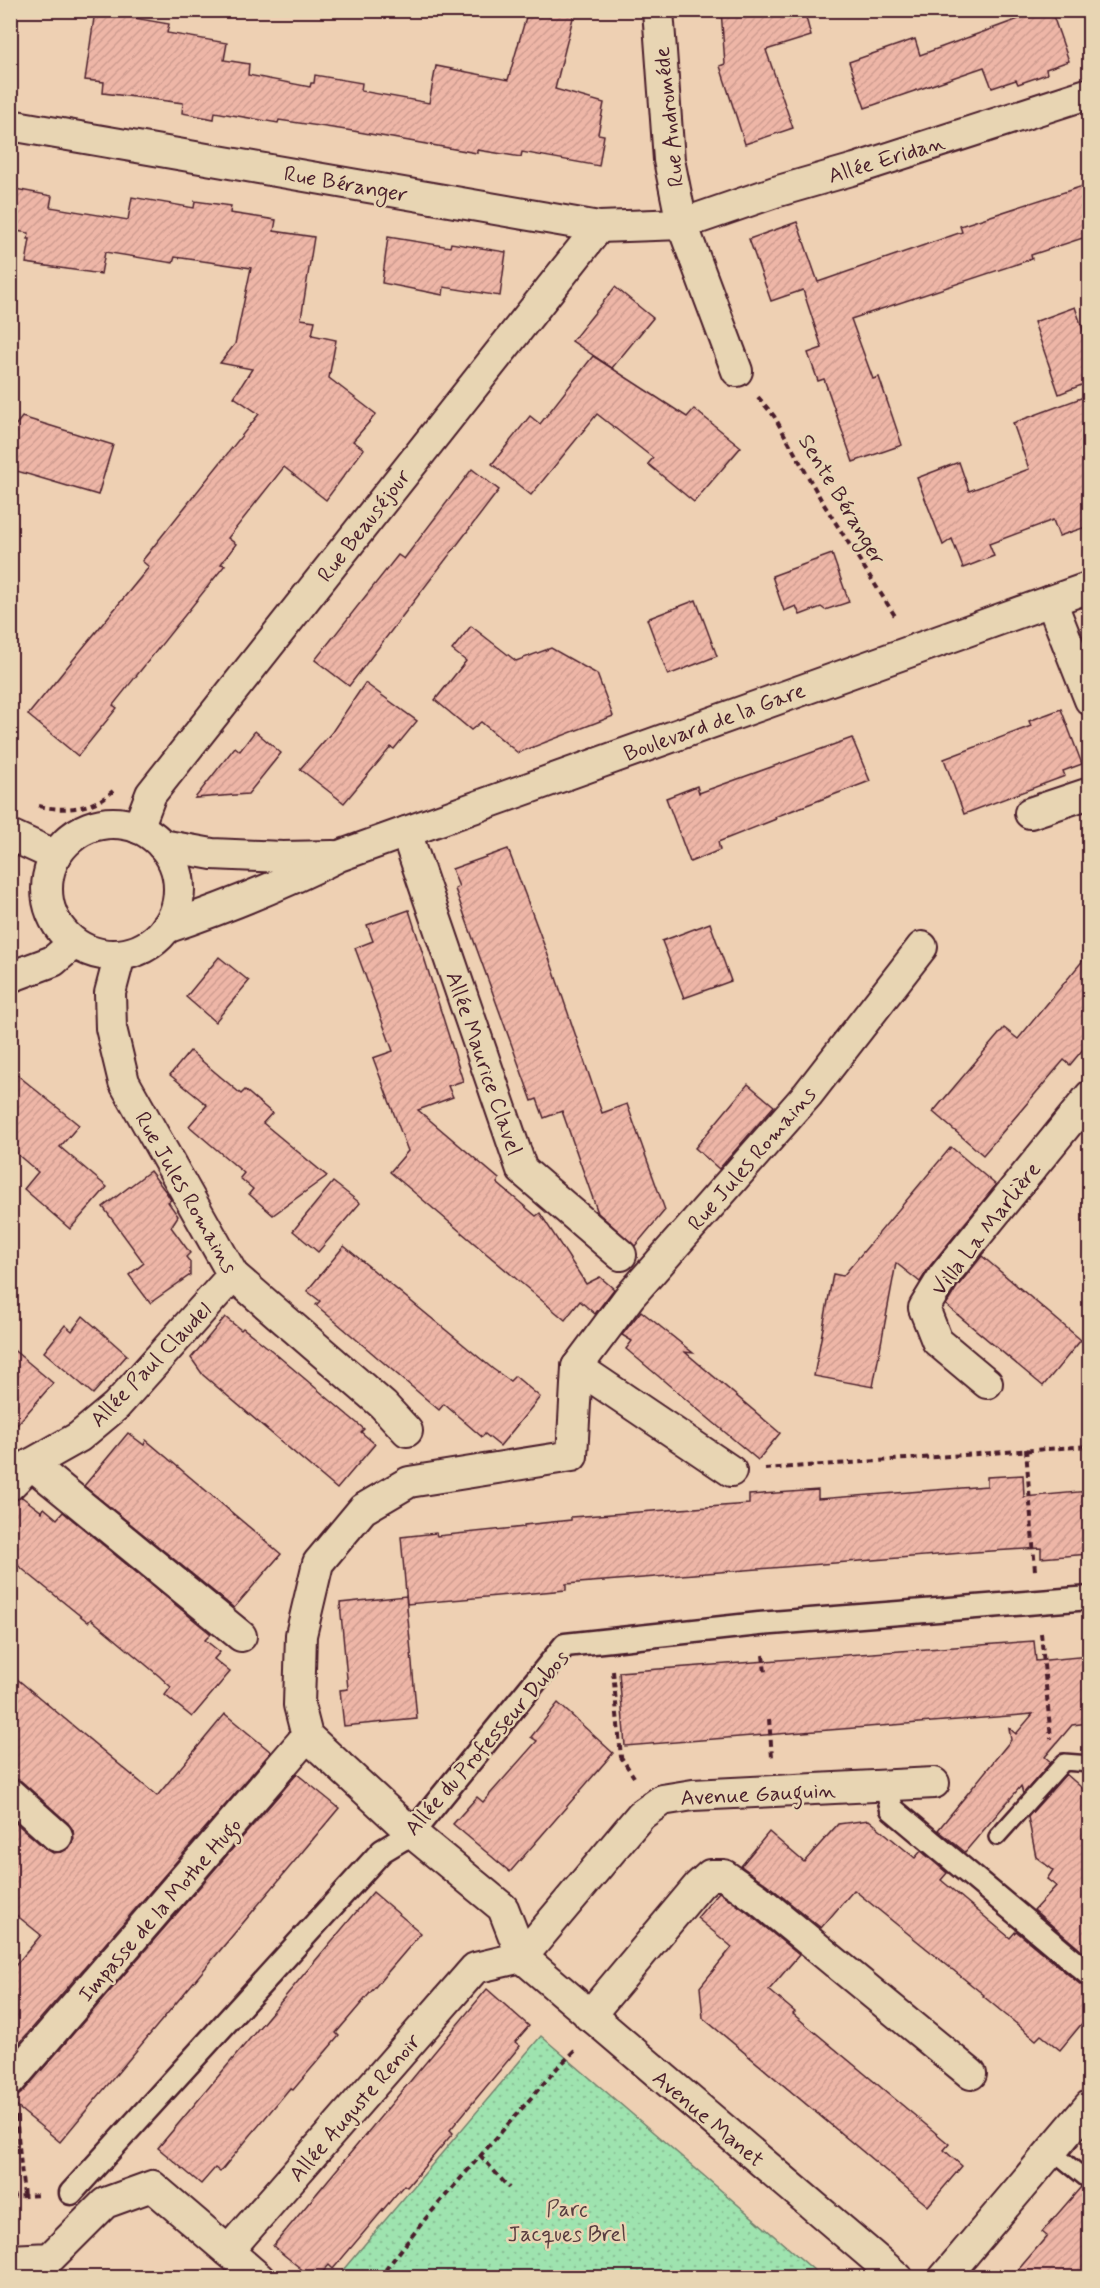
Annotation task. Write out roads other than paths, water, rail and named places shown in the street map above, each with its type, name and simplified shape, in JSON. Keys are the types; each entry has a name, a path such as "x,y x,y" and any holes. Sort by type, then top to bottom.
{"street":[{"name":"Rue Androméde","path":"658,10 669,159 682,224 737,371"},
{"name":"Allée Eridan","path":"682,224 775,192 855,169 1089,93"},
{"name":"Rue Béranger","path":"10,125 599,227 682,224"},
{"name":"Rue Beauséjour","path":"150,837 151,794 599,227"},
{"name":"Boulevard de la Gare","path":"166,928 236,904 292,880 339,856 1089,587"},
{"path":"1051,601 1089,700"},
{"path":"1030,813 1089,793"},
{"path":"101,824 120,824 150,837 174,864 179,886 176,908 166,928 153,942 138,950 120,955 104,955 88,951 74,943 62,932 53,918 48,903 46,886 56,856 68,841 83,830 101,824"},
{"name":"Allée Maurice Clavel","path":"405,832 522,1170 621,1256"},
{"path":"10,835 56,856"},
{"name":"Boulevard de la Gare","path":"150,837 213,854 283,857 339,856"},
{"path":"10,977 53,961 74,943"},
{"name":"Rue Jules Romains","path":"577,1367 630,1296 808,1094 922,947"},
{"name":"Rue Jules Romains","path":"120,955 110,993 111,1028 124,1082 233,1275 383,1405 407,1431"},
{"name":"Villa La Marlière","path":"987,1383 938,1341 924,1308 943,1277 1089,1098"},
{"name":"Allée Paul Claudel","path":"10,1485 31,1464 79,1437 116,1406 233,1275"},
{"path":"577,1367 731,1471"},
{"path":"522,1957 503,1908 412,1833 307,1736 299,1705 301,1635 318,1563 363,1509 409,1482 572,1456 577,1367"},
{"path":"31,1464 241,1636"},
{"name":"Allée du Professeur Dubos","path":"71,2193 382,1851 412,1833 565,1645 759,1624 1089,1598"},
{"name":"Impasse de la Mothe Hugo","path":"11,2080 307,1736"},
{"name":"Avenue Gauguin","path":"522,1957 640,1815 662,1800 693,1795 934,1783"},
{"path":"886,1786 892,1809 1089,1975"},
{"path":"10,1794 57,1836"},
{"path":"596,2022 699,1885 710,1875 724,1875 767,1906 971,2074"},
{"name":"Avenue Manet","path":"522,1957 898,2277"},
{"name":"Allée Auguste Renoir","path":"228,2251 475,1968 522,1957"},
{"path":"944,2277 1089,2105"},
{"path":"10,2260 50,2258 105,2203 152,2186 259,2277"}],"lane":[{"path":"997,1837 1064,1761 1089,1764"},
{"path":"1051,2150 1089,2182"}],"park label":[{"name":"Parc Jacques Brel","path":"567,2220"}]}
